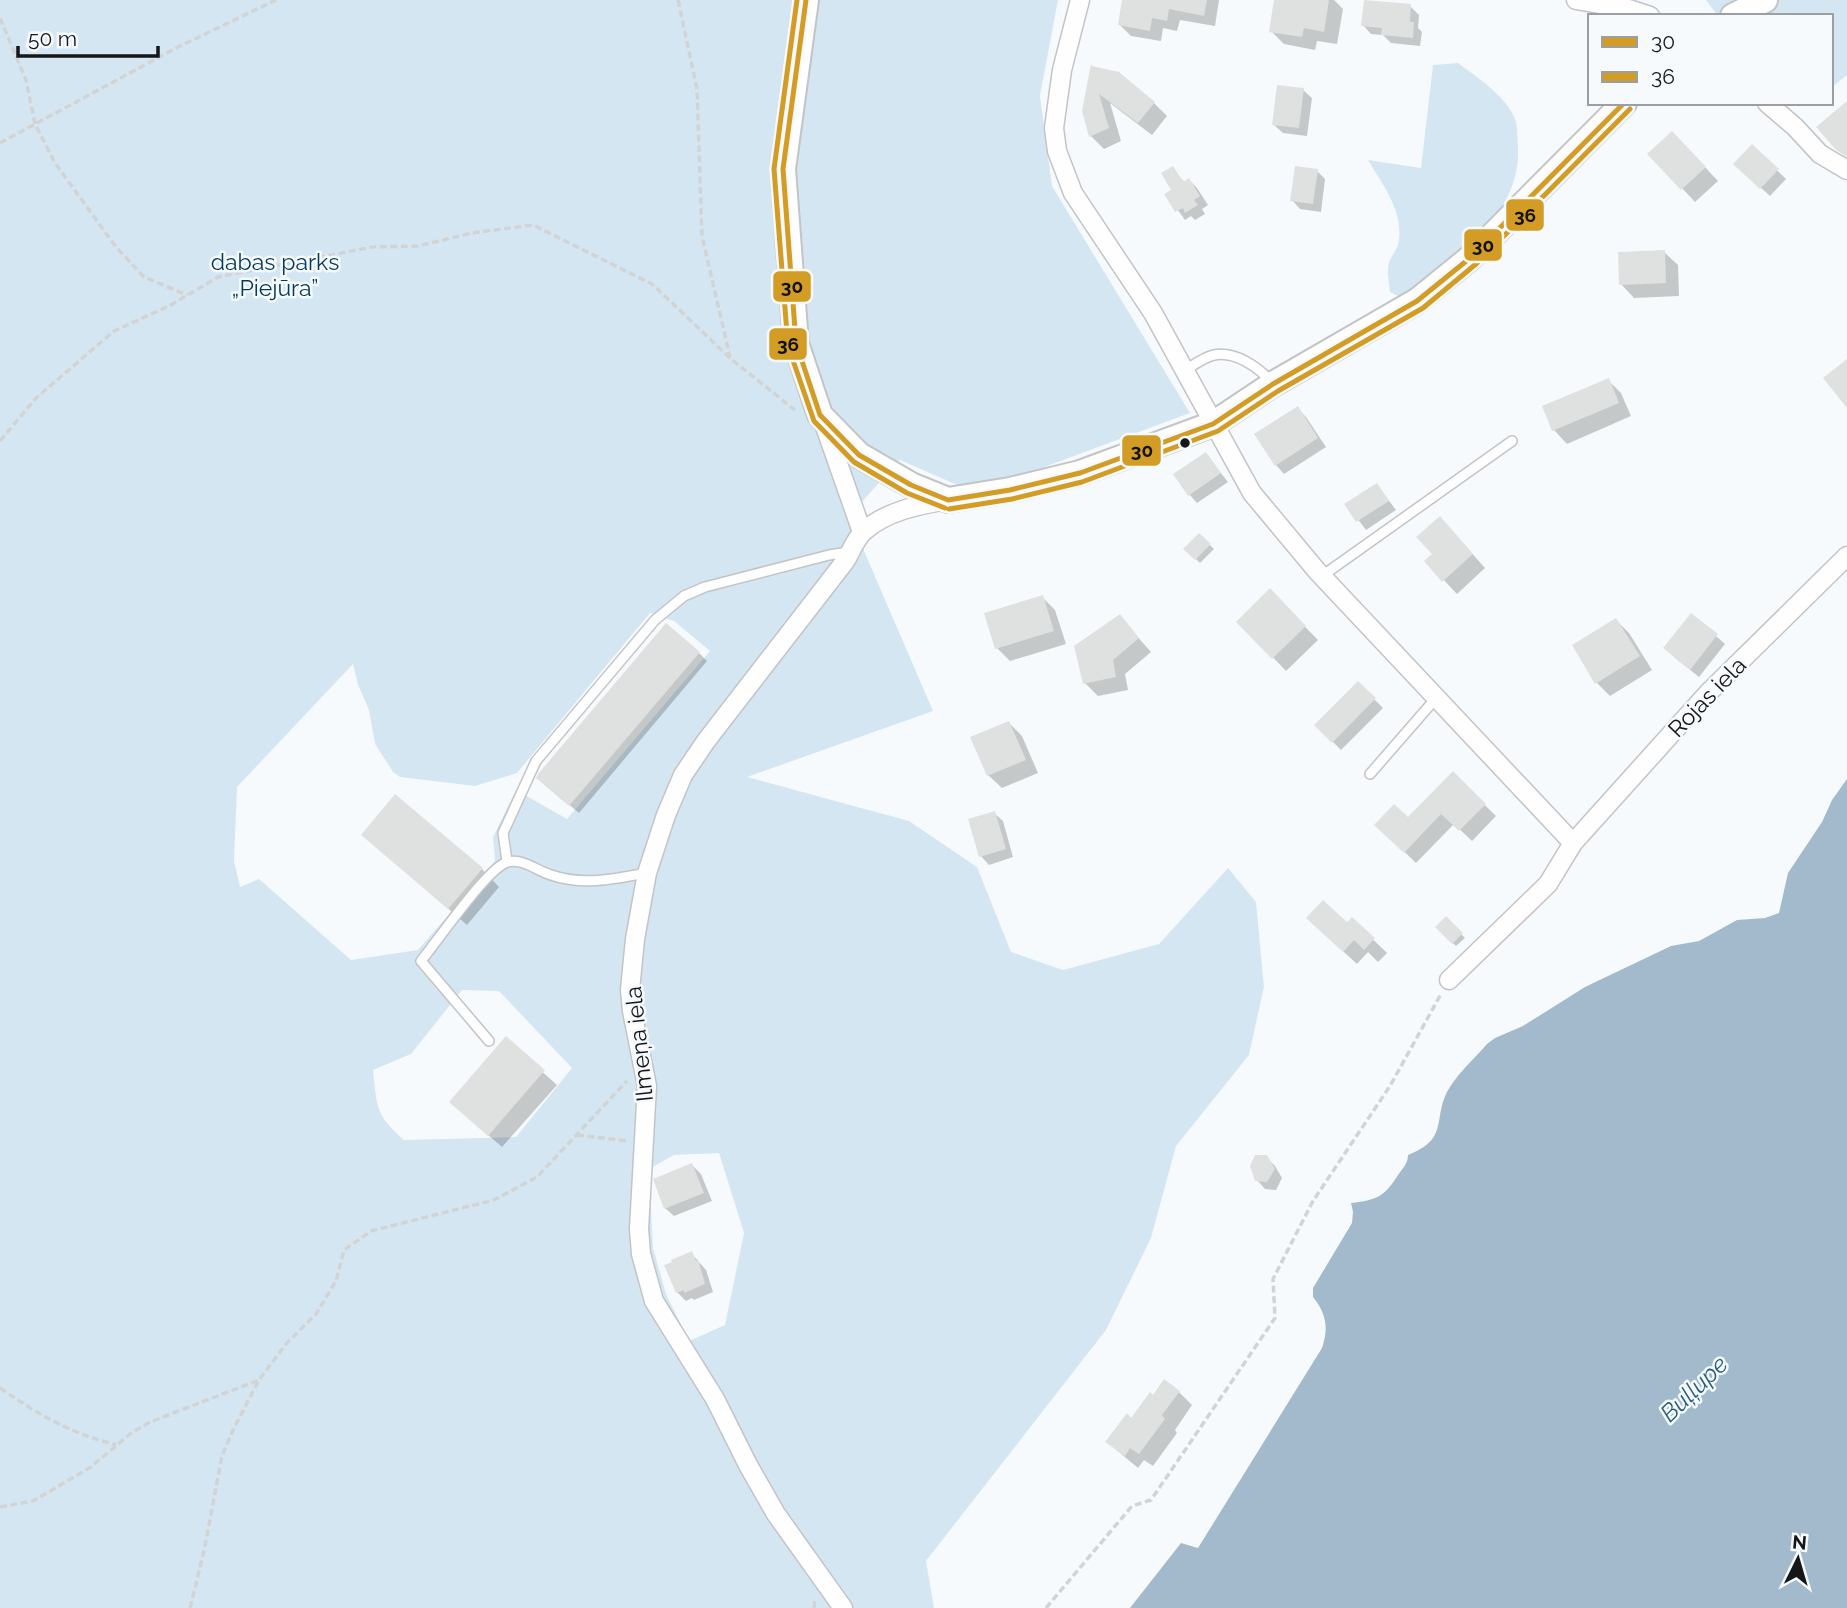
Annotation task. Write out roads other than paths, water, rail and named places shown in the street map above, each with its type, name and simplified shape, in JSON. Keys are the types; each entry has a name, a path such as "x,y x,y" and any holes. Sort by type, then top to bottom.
{"street":[{"path":"806,0 783,169 796,343 862,532"},
{"path":"1080,0 1056,101 1054,128 1057,151 1073,193 1153,313 1252,493 1322,576 1573,843"},
{"path":"1576,0 1644,14"},
{"path":"1737,14 1765,0"},
{"path":"820,415 859,455 911,485 948,500 1010,490 1080,473 1213,424 1273,384 1417,301 1460,267 1623,105"},
{"path":"1769,105 1820,154 1847,170"},
{"name":"Ilmeņa iela","path":"843,1608 776,1514 715,1399 654,1301 641,1254 639,1229 647,1086 632,1011 635,939 647,873 666,815 683,775 706,741 851,552 862,532 893,513 948,500"},
{"name":"Rojas iela","path":"1449,980 1548,884 1573,843 1708,693 1847,556"}],"lane":[{"path":"1184,371 1213,355 1237,357 1262,371 1273,384"},
{"path":"1322,576 1512,441"},
{"path":"508,861 503,833 536,761 655,620 684,596 705,587 829,555 851,552"},
{"path":"1370,774 1437,697"},
{"path":"489,1041 421,961 491,873 508,861 521,862 551,876 580,881 606,881 647,873"}],"water":[{"name":"Buļļupe","path":"1847,779 1847,1608 1130,1608 1181,1543 1198,1548 1322,1348 1325,1321 1313,1297 1313,1288 1352,1223 1351,1203 1374,1199 1384,1193 1405,1165 1408,1155 1421,1149 1435,1135 1447,1092 1460,1073 1495,1038 1523,1026 1585,987 1671,946 1699,941 1737,920 1765,918 1779,913 1788,873"}],"park label":[{"name":"dabas parks „Piejūra”","path":"275,275"}]}
